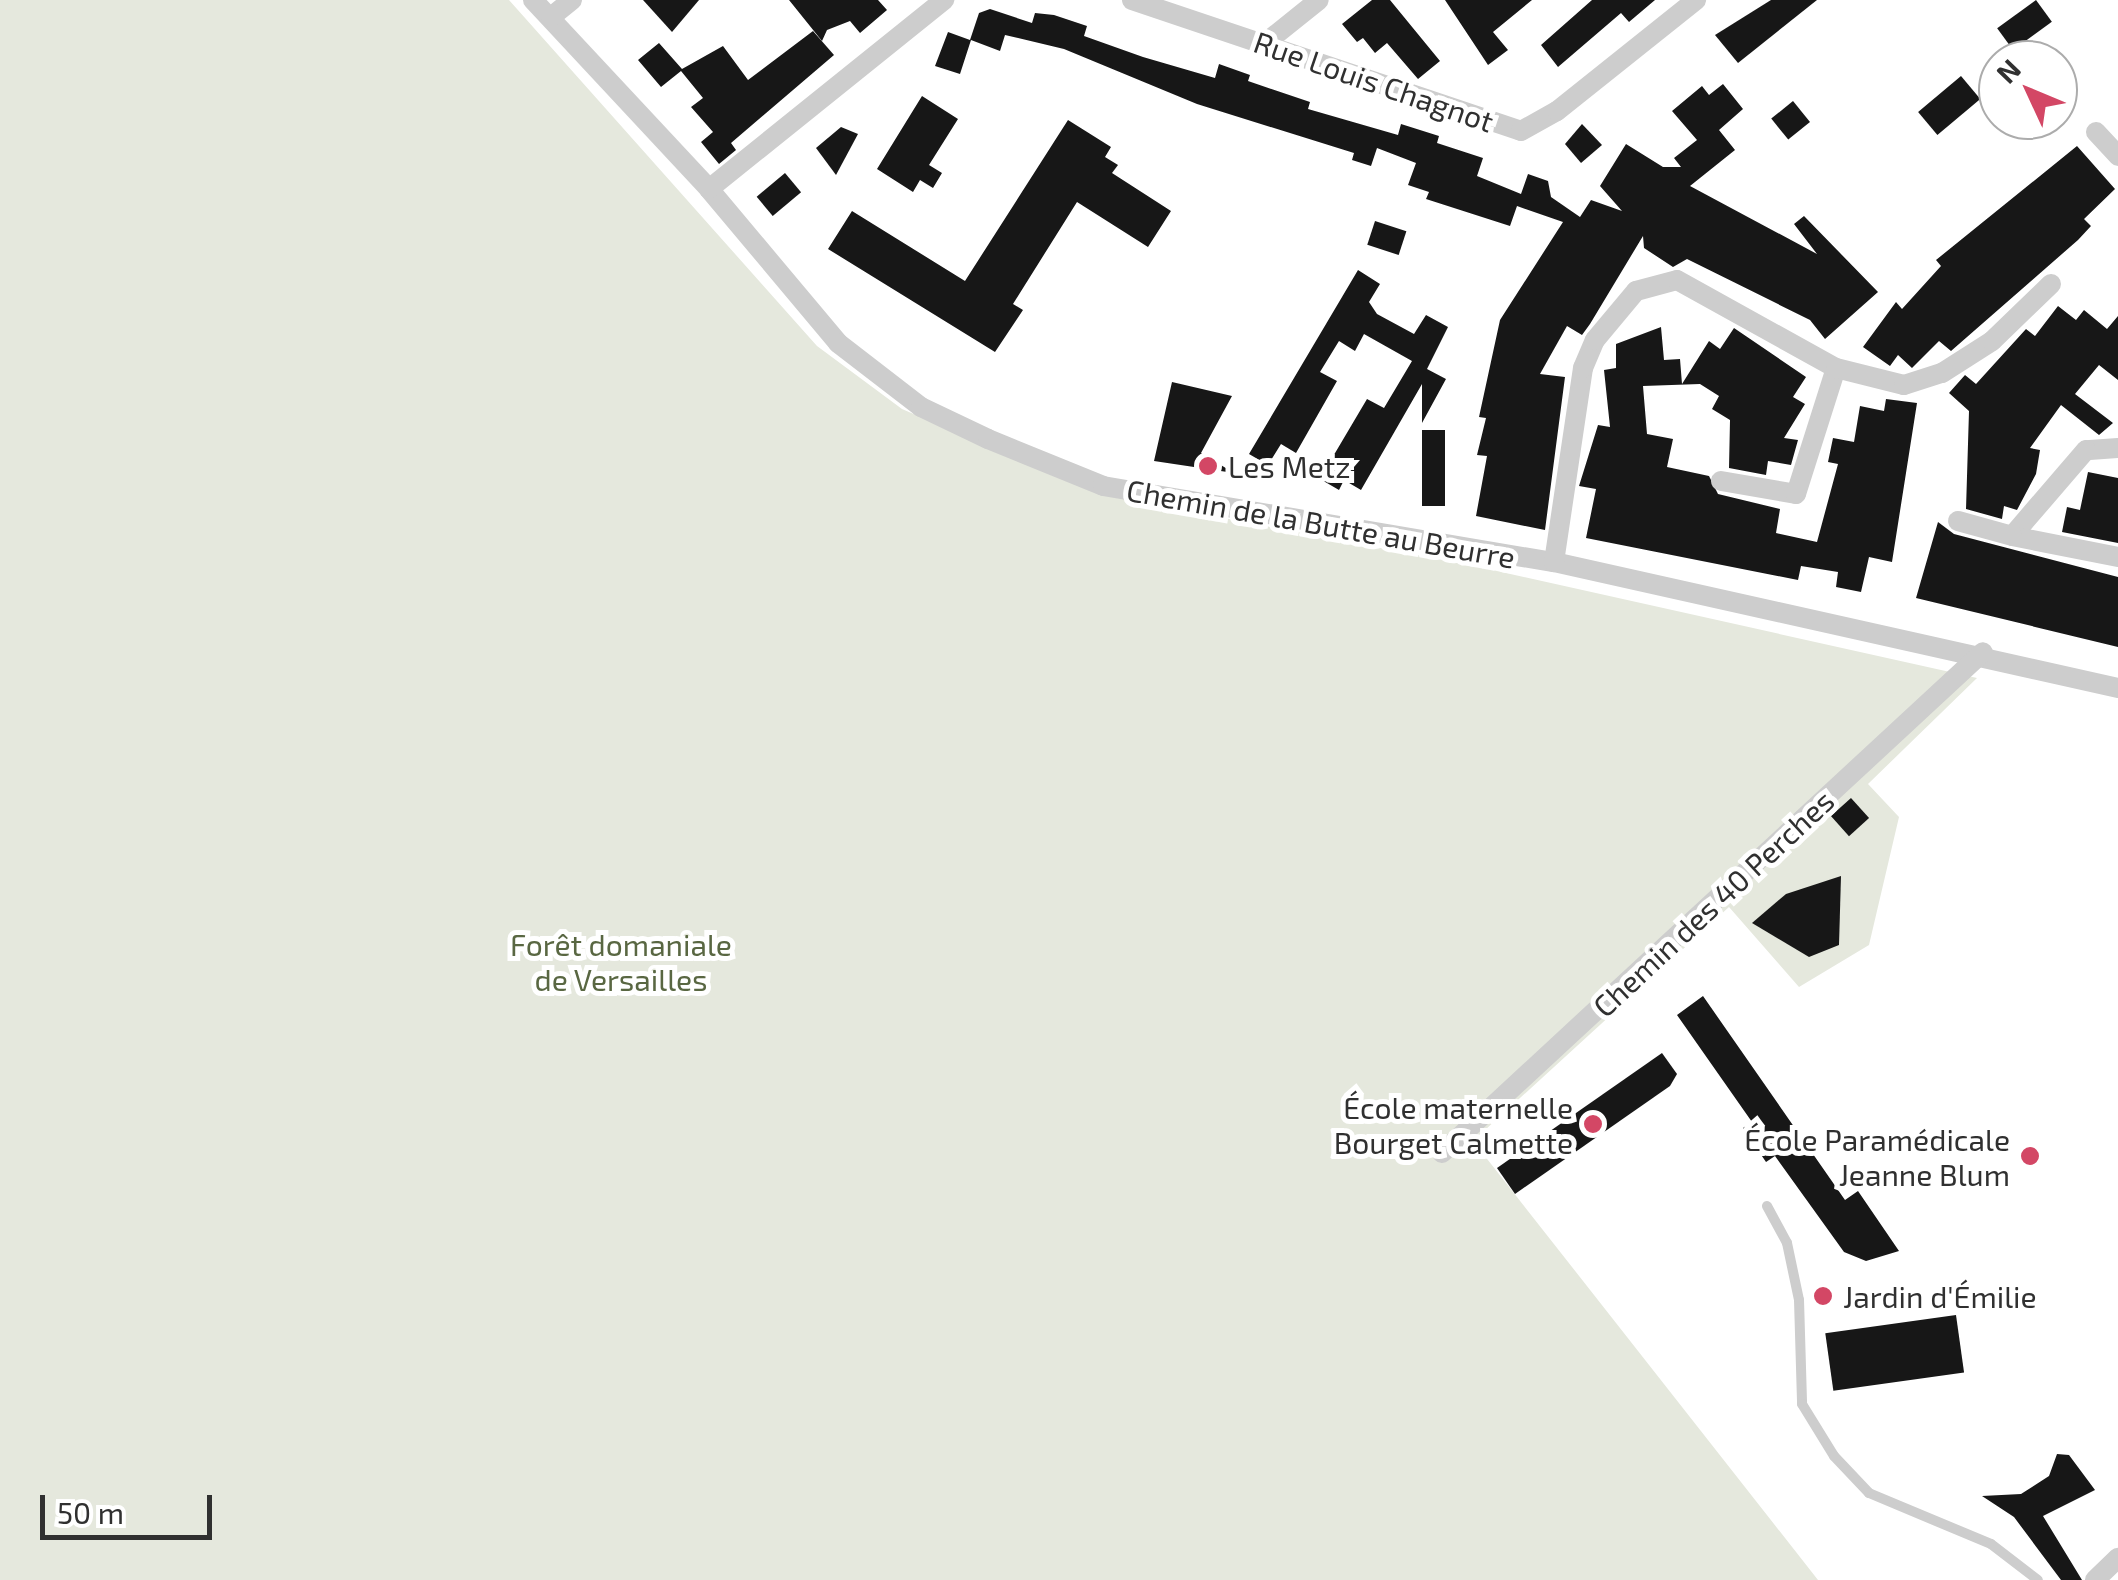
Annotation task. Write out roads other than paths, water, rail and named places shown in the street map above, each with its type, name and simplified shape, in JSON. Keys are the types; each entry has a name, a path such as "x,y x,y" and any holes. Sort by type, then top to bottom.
{"street":[{"name":"Chemin de la Butte au Beurre","path":"534,0 709,189 838,343 921,406 988,439 1102,486 1554,562 1983,652 2114,684"},
{"path":"551,17 572,0"},
{"path":"709,189 944,0"},
{"name":"Rue Louis Chagnot","path":"1132,0 1520,130 1545,120 1696,0"},
{"path":"1264,44 1319,0"},
{"path":"2096,132 2118,156"},
{"path":"1554,562 1583,368 1595,340 1636,291 1677,280 1698,287 1836,368 1904,385 1942,373 1992,340 2051,284"},
{"path":"1722,481 1796,494 1836,368"},
{"path":"2012,536 2086,450 2118,448"},
{"path":"1958,522 2118,557"},
{"name":"Chemin des 40 Perches","path":"1442,1152 1983,652"},
{"path":"2095,1580 2118,1558"}],"lane":[{"path":"1767,1206 1786,1242 1798,1300 1802,1404 1834,1456 1869,1493 1991,1544 2038,1580"}],"place":[{"name":"Les Metz","path":"1208,466"},
{"name":"École maternelle Bourget Calmette","path":"1593,1124"},
{"name":"École Paramédicale Jeanne Blum","path":"2030,1156"},
{"name":"Jardin d'Émilie","path":"1823,1296"}],"park label":[{"name":"Forêt domaniale de Versailles","path":"621,961"}]}
